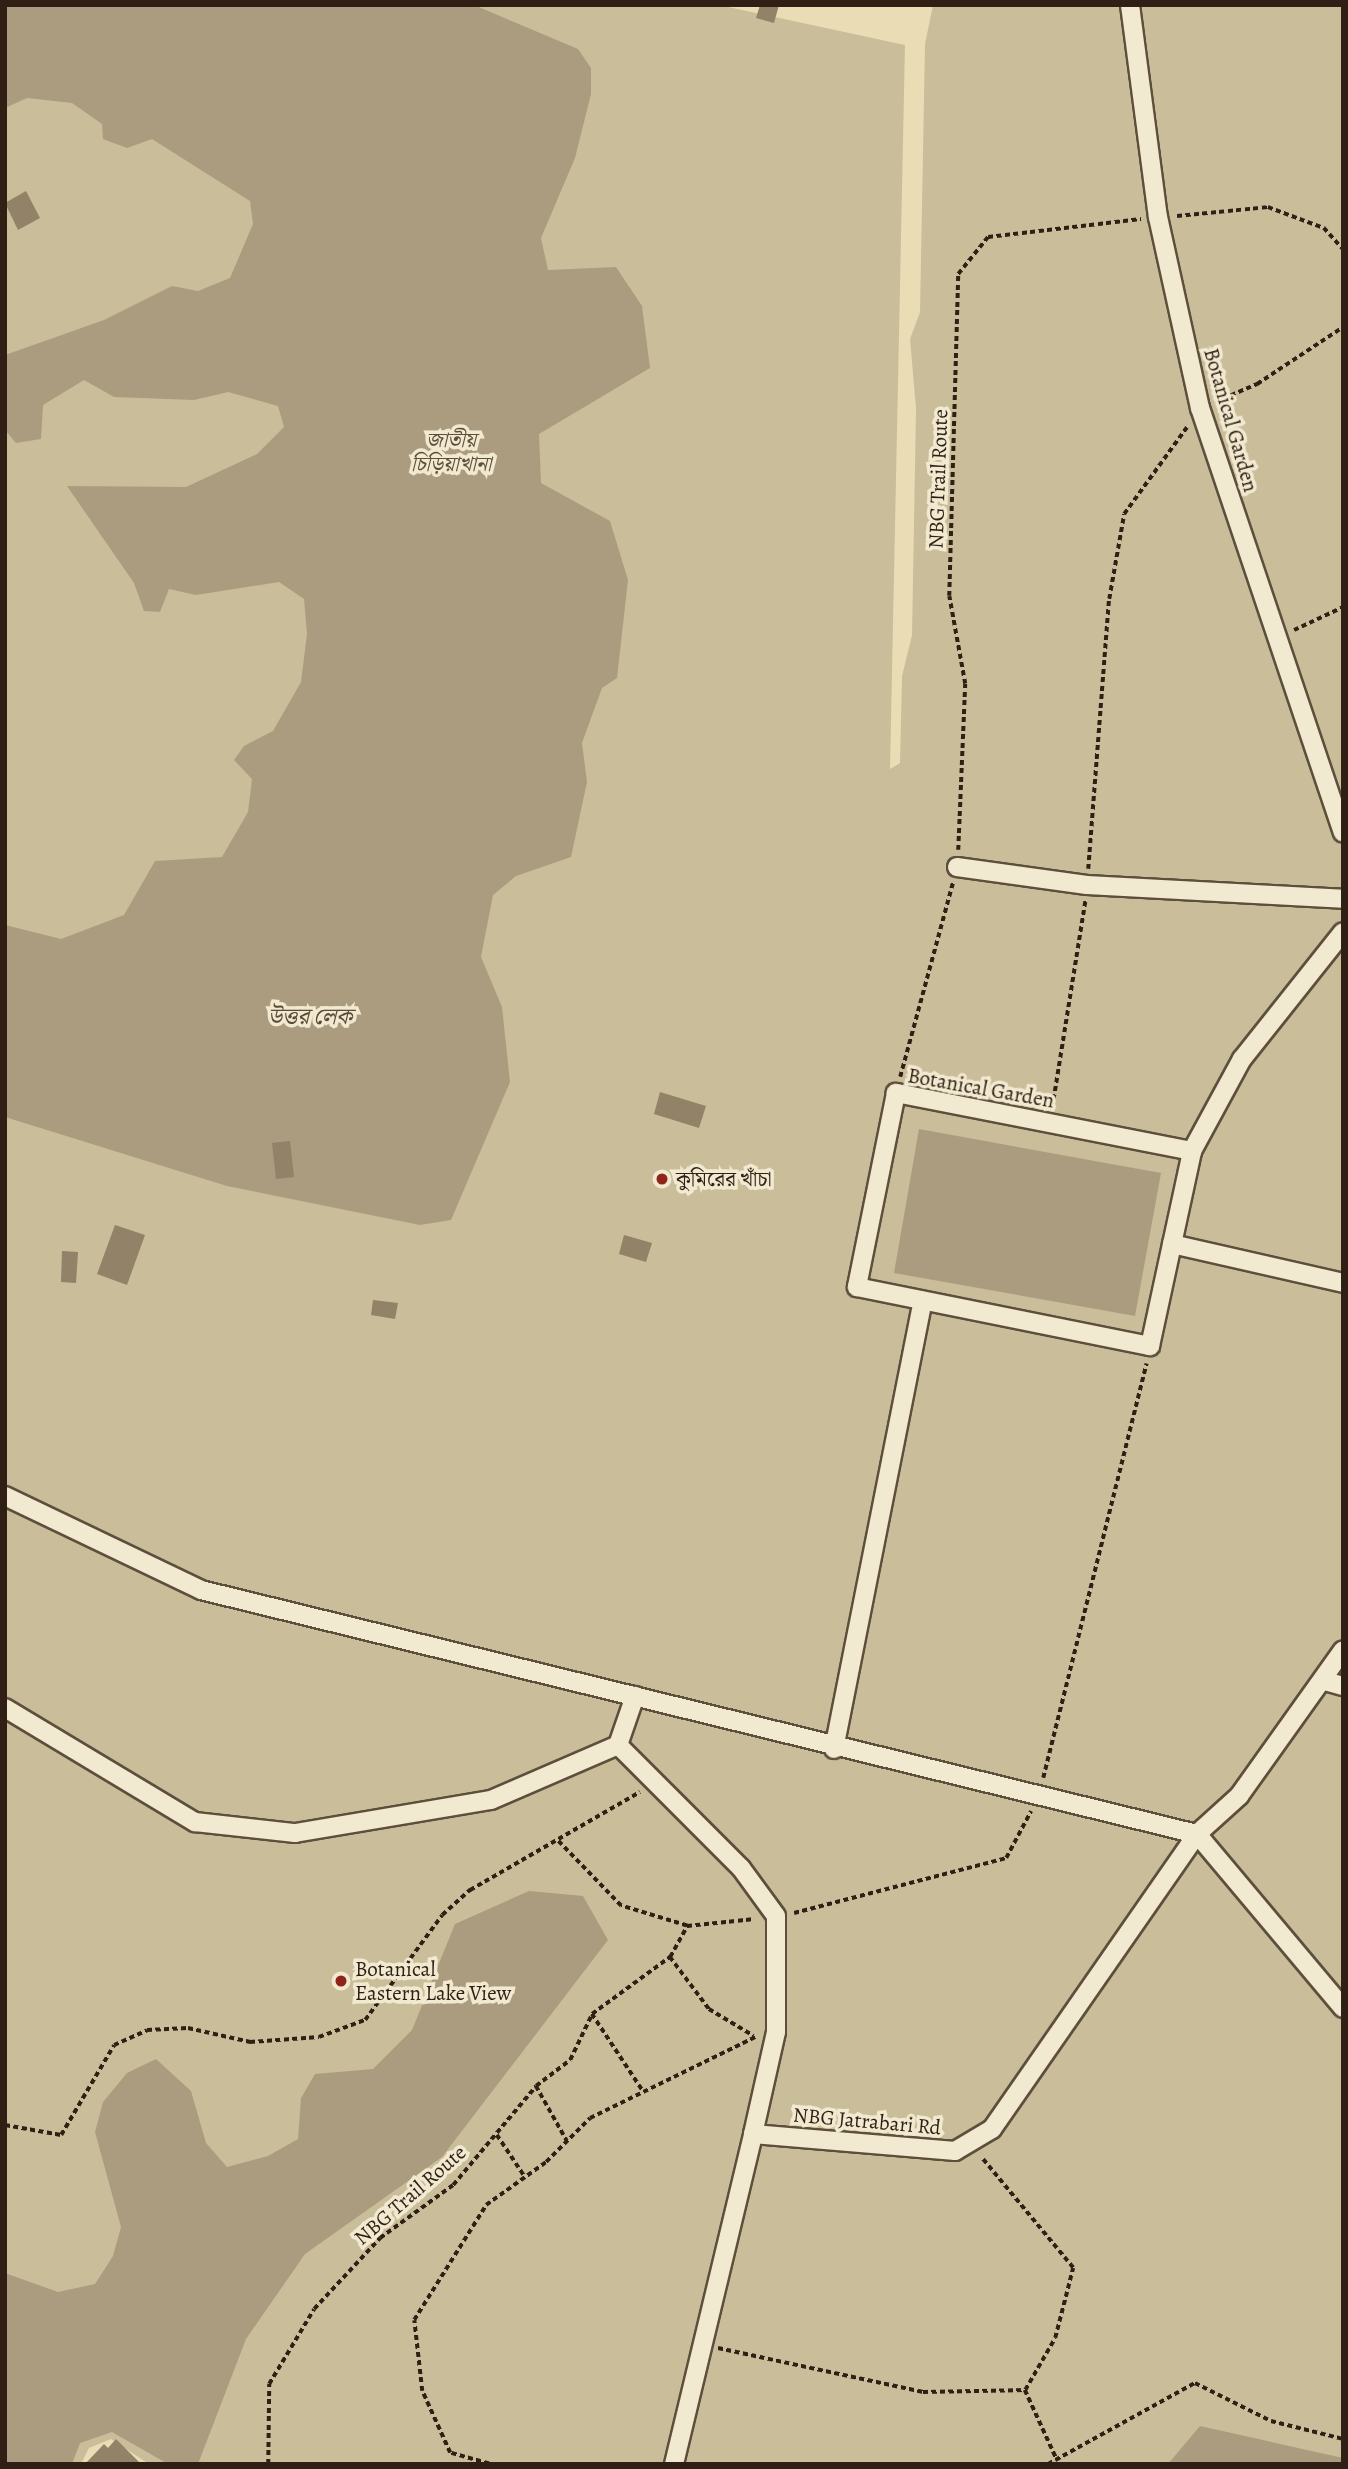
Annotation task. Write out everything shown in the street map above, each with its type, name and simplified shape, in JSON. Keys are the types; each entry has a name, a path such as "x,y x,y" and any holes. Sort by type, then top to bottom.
{"street":[{"name":"Botanical Garden","path":"1130,5 1158,217 1200,408 1274,640 1343,833"},
{"path":"957,867 1087,885 1343,899"},
{"path":"1150,1346 1192,1151 1242,1059 1343,932"},
{"name":"Botanical Garden","path":"1150,1346 857,1287 896,1093 1192,1151"},
{"path":"1172,1244 1343,1283"},
{"path":"834,1749 923,1301"},
{"path":"5,1496 201,1591 635,1696 834,1749 1197,1834 1343,2008"},
{"name":"NBG Jatrabari Rd","path":"753,2134 955,2151 970,2145 1013,2104 1197,1834 1238,1796 1334,1683 1343,1650"},
{"path":"5,1708 195,1822 295,1833 491,1800 618,1745 635,1696"},
{"path":"618,1745 652,1785 741,1868 776,1916 781,1966 776,2032 674,2464"}],"path":[{"name":"NBG Trail Route","path":"896,1093 957,867 965,684 949,596 958,274 988,237 1268,207 1324,228 1343,249"},
{"path":"1049,1123 1087,885 1109,599 1124,514 1200,408 1257,384 1343,327"},
{"path":"1274,640 1343,607"},
{"path":"556,1839 621,1906 687,1926 776,1916 1006,1858 1038,1797 1150,1346"},
{"path":"5,2126 61,2134 114,2045 147,2030 187,2028 250,2042 319,2037 365,2020 442,1915 556,1839 652,1785"},
{"name":"NBG Trail Route","path":"268,2464 269,2384 314,2309 380,2238 453,2185 536,2086 570,2060 592,2014 670,1956 687,1926"},
{"path":"670,1956 709,2009 755,2037"},
{"path":"592,2014 643,2091"},
{"path":"489,2464 450,2453 422,2391 414,2319 486,2205 525,2177 590,2118 755,2037 776,2032"},
{"path":"536,2086 567,2141"},
{"path":"497,2135 525,2177"},
{"path":"970,2145 1073,2268 1055,2338 1025,2390"},
{"path":"703,2345 923,2392 1025,2390"},
{"path":"1048,2464 1195,2383 1270,2421 1343,2439"},
{"path":"1025,2390 1057,2460"}],"green space":[{"name":"জাতীয় চিড়িয়াখানা","path":"5,5 719,5 905,45 890,769 900,763 902,676 912,635 916,409 910,339 920,312 925,44 933,5 1343,5 1343,2464 149,2464 111,2439 89,2448 81,2464 5,2464"}],"water":[{"name":"উত্তর লেক","path":"5,5 474,5 578,49 591,68 591,94 575,158 541,238 548,270 616,267 642,306 650,368 539,434 541,483 610,521 628,580 617,678 602,688 582,743 587,782 571,857 516,876 493,895 481,957 502,1007 510,1082 451,1220 420,1225 227,1186 5,1117 5,925 61,939 124,915 155,861 222,857 248,812 252,779 234,760 244,746 273,731 301,682 307,634 304,599 279,582 196,595 169,589 160,612 144,611 134,583 67,486 186,487 257,454 284,427 278,406 228,392 194,400 114,397 84,380 43,405 41,439 16,443 5,430 5,355 104,320 172,286 198,291 230,278 253,224 250,201 152,139 127,148 103,139 102,124 72,103 27,98 5,108"},
{"path":"919,1129 1161,1173 1135,1316 894,1273"},
{"path":"529,1891 583,1896 608,1940 442,2157 305,2254 246,2339 198,2464 168,2464 112,2432 80,2443 72,2464 5,2464 5,2273 58,2292 95,2284 113,2256 121,2227 95,2132 103,2102 127,2073 156,2059 191,2091 206,2143 227,2167 268,2156 298,2139 301,2098 315,2074 373,2069 412,2030 455,1924"},
{"path":"1200,2426 1343,2458 1343,2464 1168,2464"}],"building":[{"path":"760,5 779,5 774,23 756,18"},
{"path":"26,191 40,218 18,230 5,203"},
{"path":"660,1092 706,1106 699,1128 654,1114"},
{"path":"290,1141 294,1177 276,1179 272,1143"},
{"path":"115,1225 145,1235 127,1285 97,1274"},
{"path":"624,1235 652,1243 646,1262 619,1254"},
{"path":"62,1251 78,1252 76,1283 61,1282"},
{"path":"373,1300 398,1303 395,1319 371,1315"},
{"path":"116,2439 141,2464 85,2464 104,2444 108,2448"}],"place":[{"name":"কুমিরের খাঁচা","path":"662,1179"},
{"name":"Botanical Eastern Lake View","path":"341,1981"}]}
